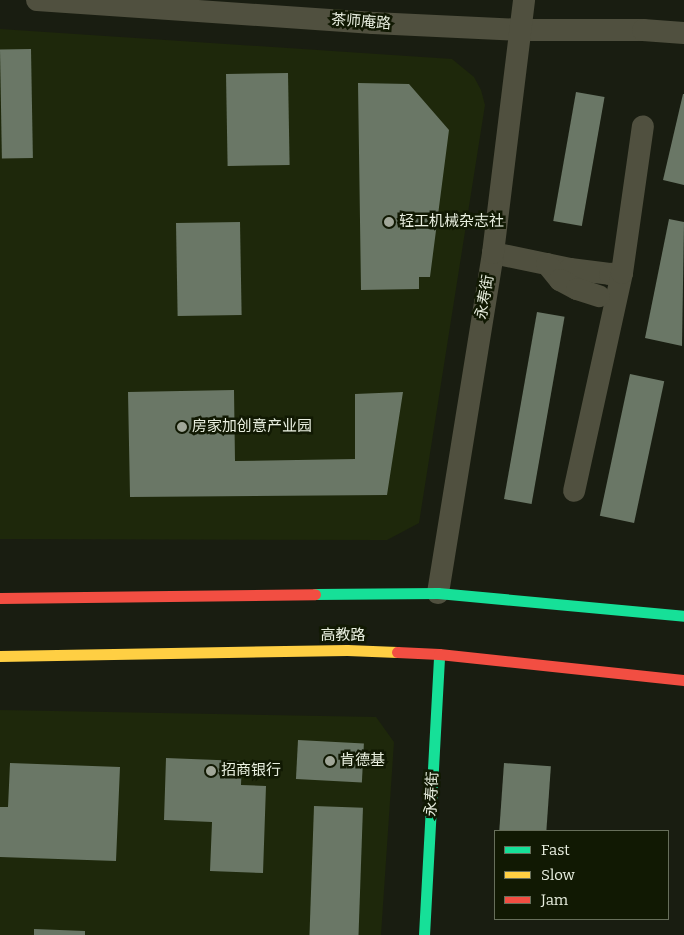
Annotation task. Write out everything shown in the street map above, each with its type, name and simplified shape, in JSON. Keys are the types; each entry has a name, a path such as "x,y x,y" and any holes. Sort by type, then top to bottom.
{"main road":[{"path":"0,598 438,593 684,616"},
{"name":"高教路","path":"0,656 347,650 439,654 684,680"},
{"name":"永寿街","path":"424,935 439,654"}],"street":[{"name":"茶师庵路","path":"38,0 373,23 520,30 643,30 684,33"},
{"name":"永寿街","path":"438,593 493,253 524,0"},
{"path":"574,491 622,273 643,126"},
{"path":"493,253 610,274 622,273"},
{"path":"547,264 560,280 577,289 599,296"}],"shaded area":[{"path":"0,29 452,59 474,77 481,90 485,105 419,523 387,540 0,539"},
{"path":"0,710 376,717 394,742 381,935 0,935"}],"building":[{"path":"31,49 33,158 2,159 0,50"},
{"path":"288,73 290,165 228,166 226,74"},
{"path":"358,83 409,84 449,130 430,277 419,277 419,289 361,290"},
{"path":"576,92 605,97 582,226 553,221"},
{"path":"684,94 684,185 663,180"},
{"path":"669,219 684,222 682,346 645,338"},
{"path":"240,222 242,315 178,316 176,223"},
{"path":"537,312 565,317 532,504 504,499"},
{"path":"630,374 664,381 634,523 600,516"},
{"path":"234,390 235,461 355,459 355,394 403,392 387,495 130,497 128,392"},
{"name":"肯德基","path":"298,740 364,743 362,782 296,779"},
{"path":"166,758 242,761 241,785 266,786 263,873 210,871 212,822 164,820"},
{"path":"10,763 120,767 116,861 0,857 0,807 8,807"},
{"path":"504,763 551,766 546,830 499,830"},
{"path":"314,806 363,808 359,935 309,935"},
{"path":"34,929 85,931 85,935 34,935"}],"traffic: fast":[{"path":"315,594 438,593 684,616"},
{"path":"424,935 439,654"}],"traffic: slow":[{"path":"0,656 347,650 397,652"}],"traffic: jam":[{"path":"0,598 315,594"},
{"path":"397,652 439,654 684,680"}],"place":[{"name":"轻工机械杂志社","path":"389,222"},
{"name":"房家加创意产业园","path":"182,427"},
{"name":"肯德基","path":"330,761"},
{"name":"招商银行","path":"211,771"}]}
